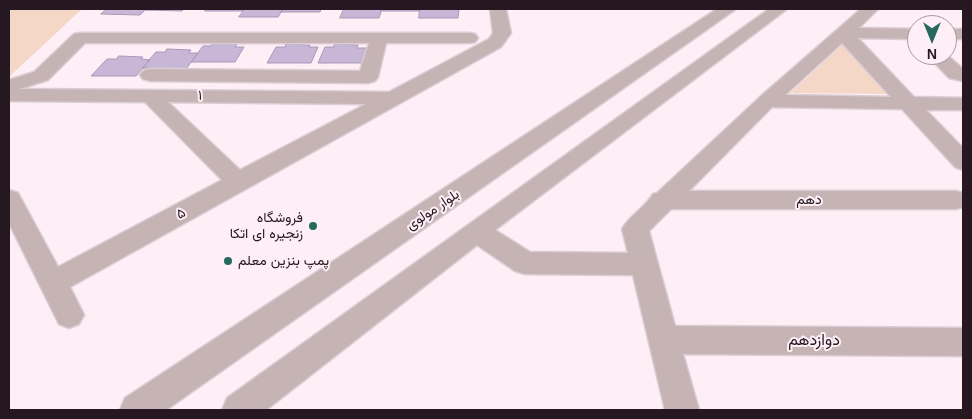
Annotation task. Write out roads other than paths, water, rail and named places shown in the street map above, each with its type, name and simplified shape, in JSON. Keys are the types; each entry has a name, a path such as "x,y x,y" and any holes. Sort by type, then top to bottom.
{"street":[{"name":"۵","path":"53,283 495,43 502,33 498,9"},
{"name":"بلوار مولوی","path":"137,410 728,9"},
{"path":"239,410 476,231 779,9"},
{"path":"682,410 635,229 662,200 766,101 870,9"},
{"path":"843,33 907,35"},
{"path":"843,33 906,103 963,162"},
{"path":"9,86 41,76 80,38 252,57 368,77 379,38"},
{"path":"239,183 150,85 252,57 379,38 469,38"},
{"path":"947,65 956,74 963,75"},
{"name":"۱","path":"9,94 150,85 392,98"},
{"path":"601,96 637,114"},
{"path":"766,101 963,104"},
{"path":"9,199 69,315"},
{"name":"دهم","path":"662,200 956,200"},
{"path":"476,231 525,263 643,264"},
{"name":"دوازدهم","path":"664,340 963,342"}],"place":[{"name":"فروشگاه زنجیره ای اتکا","path":"313,226"},
{"name":"پمپ بنزین معلم","path":"228,261"}]}
